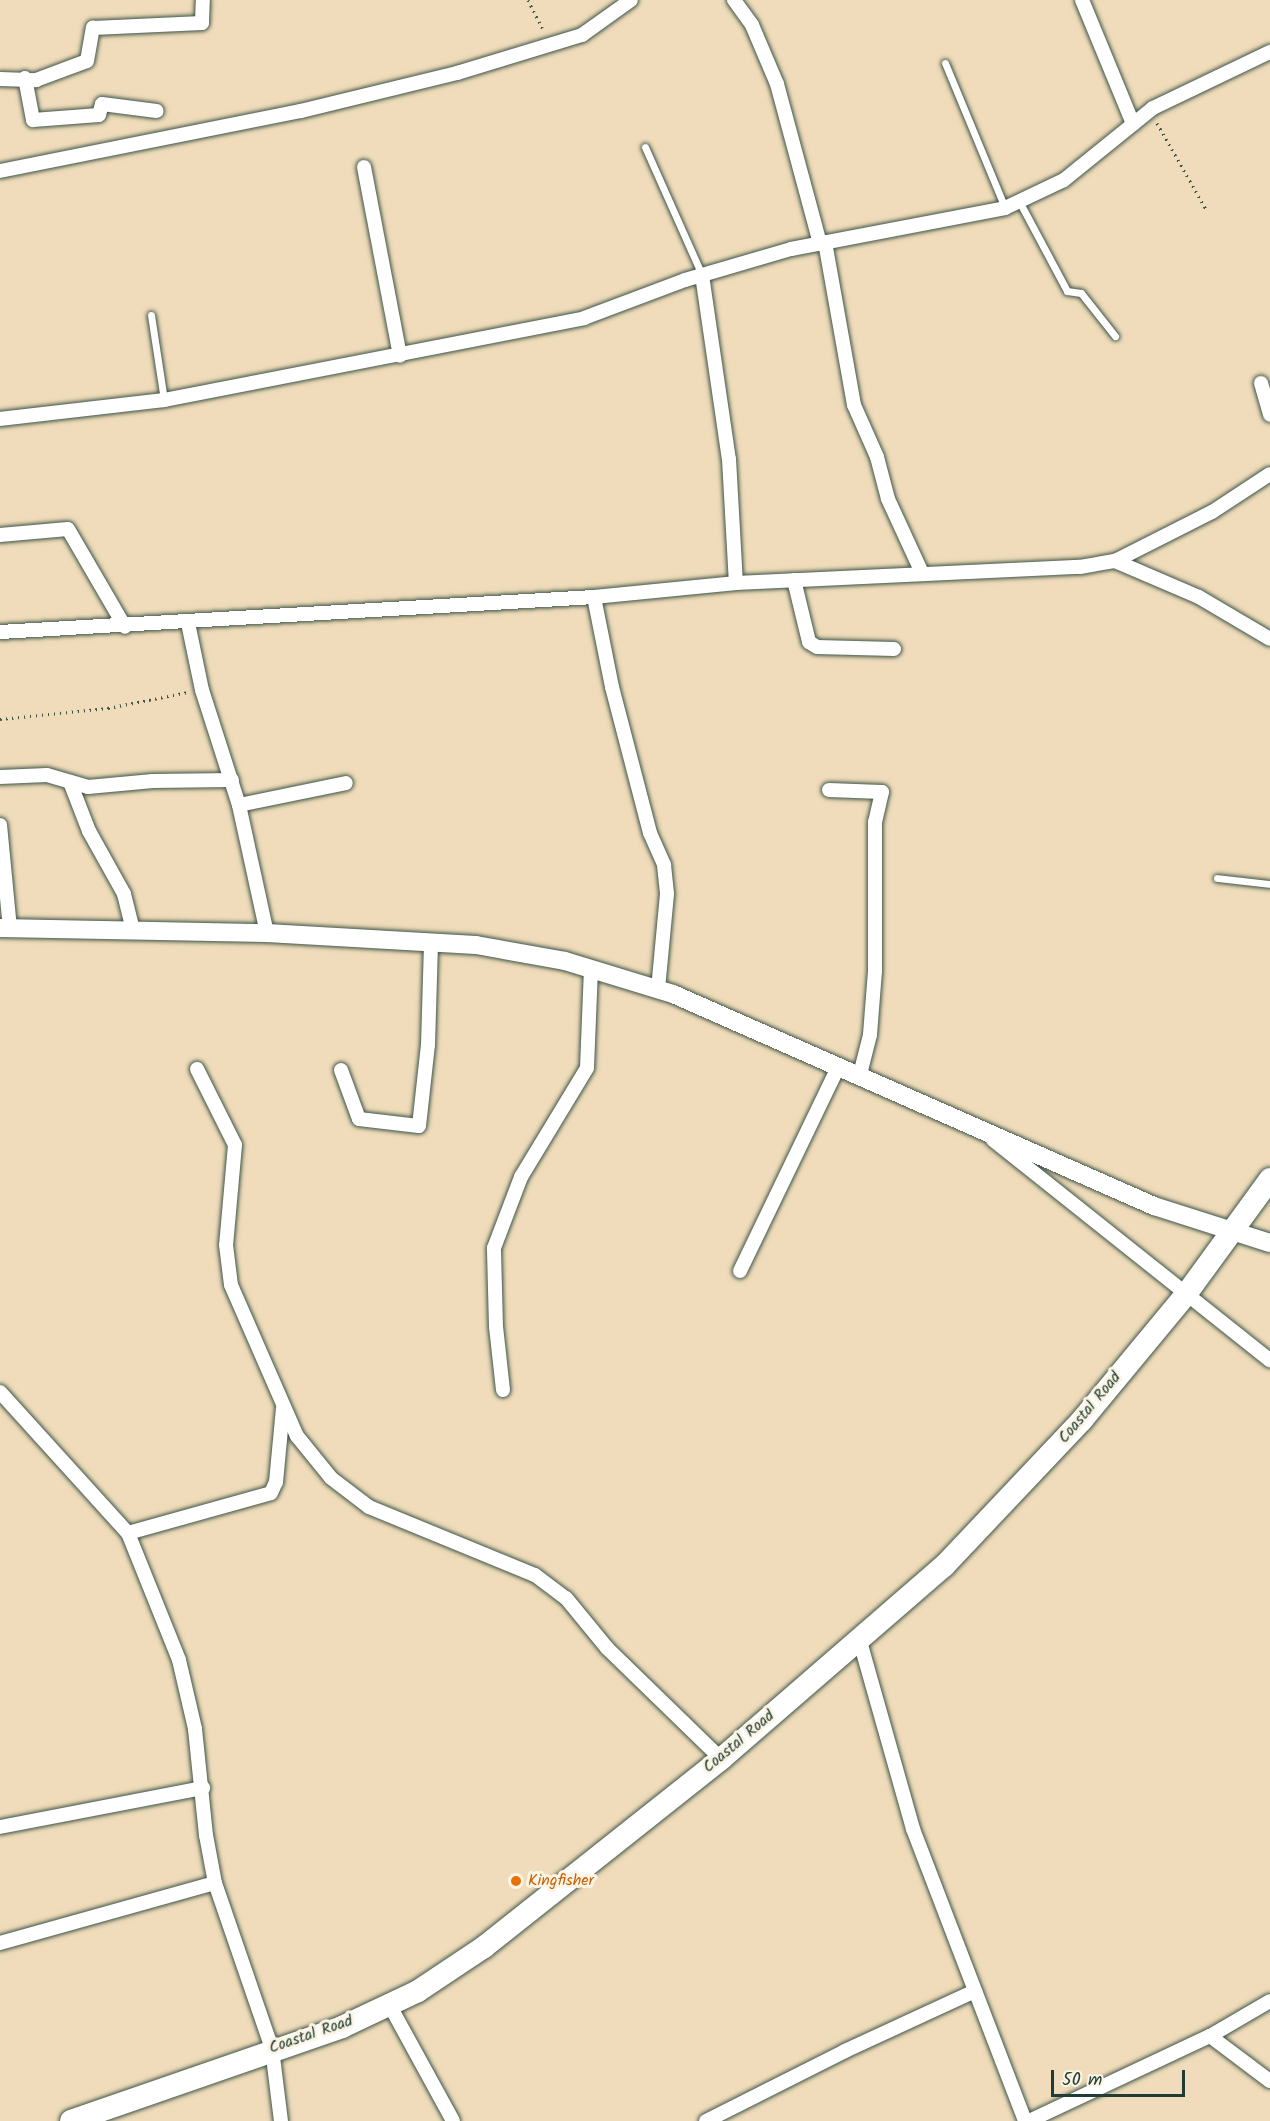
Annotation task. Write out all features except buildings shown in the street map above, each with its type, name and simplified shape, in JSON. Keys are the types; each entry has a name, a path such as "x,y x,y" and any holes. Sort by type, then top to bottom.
{"main road":[{"name":"Coastal Road","path":"71,2121 273,2049 342,2027 418,1991 484,1947 721,1759 944,1566 1025,1482 1187,1293 1270,1179"}],"street":[{"path":"0,79 36,80 87,62 93,28 202,23 203,0"},
{"path":"0,171 301,111 551,46 582,35 631,0"},
{"path":"1082,0 1133,124"},
{"path":"740,2 777,84 823,242 854,405 877,457 888,499 922,573"},
{"path":"0,419 164,400 400,356 584,318 702,275 823,242 1005,208 1064,180 1150,111 1270,52"},
{"path":"25,78 33,120 99,115 102,104 157,111"},
{"path":"364,167 400,356"},
{"path":"702,275 729,459 736,583"},
{"path":"1261,383 1270,415"},
{"path":"0,632 125,627 594,597 736,583 1080,567 1115,561 1212,512 1270,474"},
{"path":"0,535 68,529 125,627"},
{"path":"1115,561 1198,597 1270,639"},
{"path":"794,580 809,642 818,647 894,649"},
{"path":"594,597 612,687 651,832 664,865 667,894 658,989"},
{"path":"188,623 202,690 239,805 267,933"},
{"path":"0,777 47,775 88,787 153,780 232,780"},
{"path":"70,782 89,831 124,894 133,931"},
{"path":"239,805 346,783"},
{"path":"829,789 882,792 876,822 870,1035 859,1078"},
{"path":"0,825 5,928 267,933 476,945 591,969 658,989 837,1069 973,1124 1154,1206 1232,1233 1270,1243"},
{"path":"341,1070 359,1119 419,1126 428,1045 431,942"},
{"path":"503,1390 496,1328 494,1248 521,1177 587,1068 591,969"},
{"path":"740,1271 837,1069"},
{"path":"197,1070 235,1145 226,1245 231,1285 297,1436 331,1478 369,1507 535,1575 566,1598 608,1648 721,1759"},
{"path":"973,1124 1270,1360"},
{"path":"0,1392 128,1533 179,1660 203,1788 206,1835 215,1883 273,2049 281,2121"},
{"path":"128,1533 271,1493 276,1482 284,1405"},
{"path":"859,1638 913,1829 1027,2121 1210,2036 1270,2001"},
{"path":"0,1827 203,1788"},
{"path":"0,1943 215,1883"},
{"path":"706,2121 975,1991"},
{"path":"389,2004 453,2121"},
{"path":"1210,2036 1270,2081"}],"lane":[{"path":"945,63 1005,208"},
{"path":"645,147 702,275"},
{"path":"1019,201 1067,291 1081,293 1115,336"},
{"path":"151,315 164,400"},
{"path":"1216,878 1270,884"}],"path":[{"path":"528,0 551,46"},
{"path":"1150,111 1207,211"},
{"path":"0,719 108,708 202,690"}],"place":[{"name":"Kingfisher","path":"516,1881"}]}
